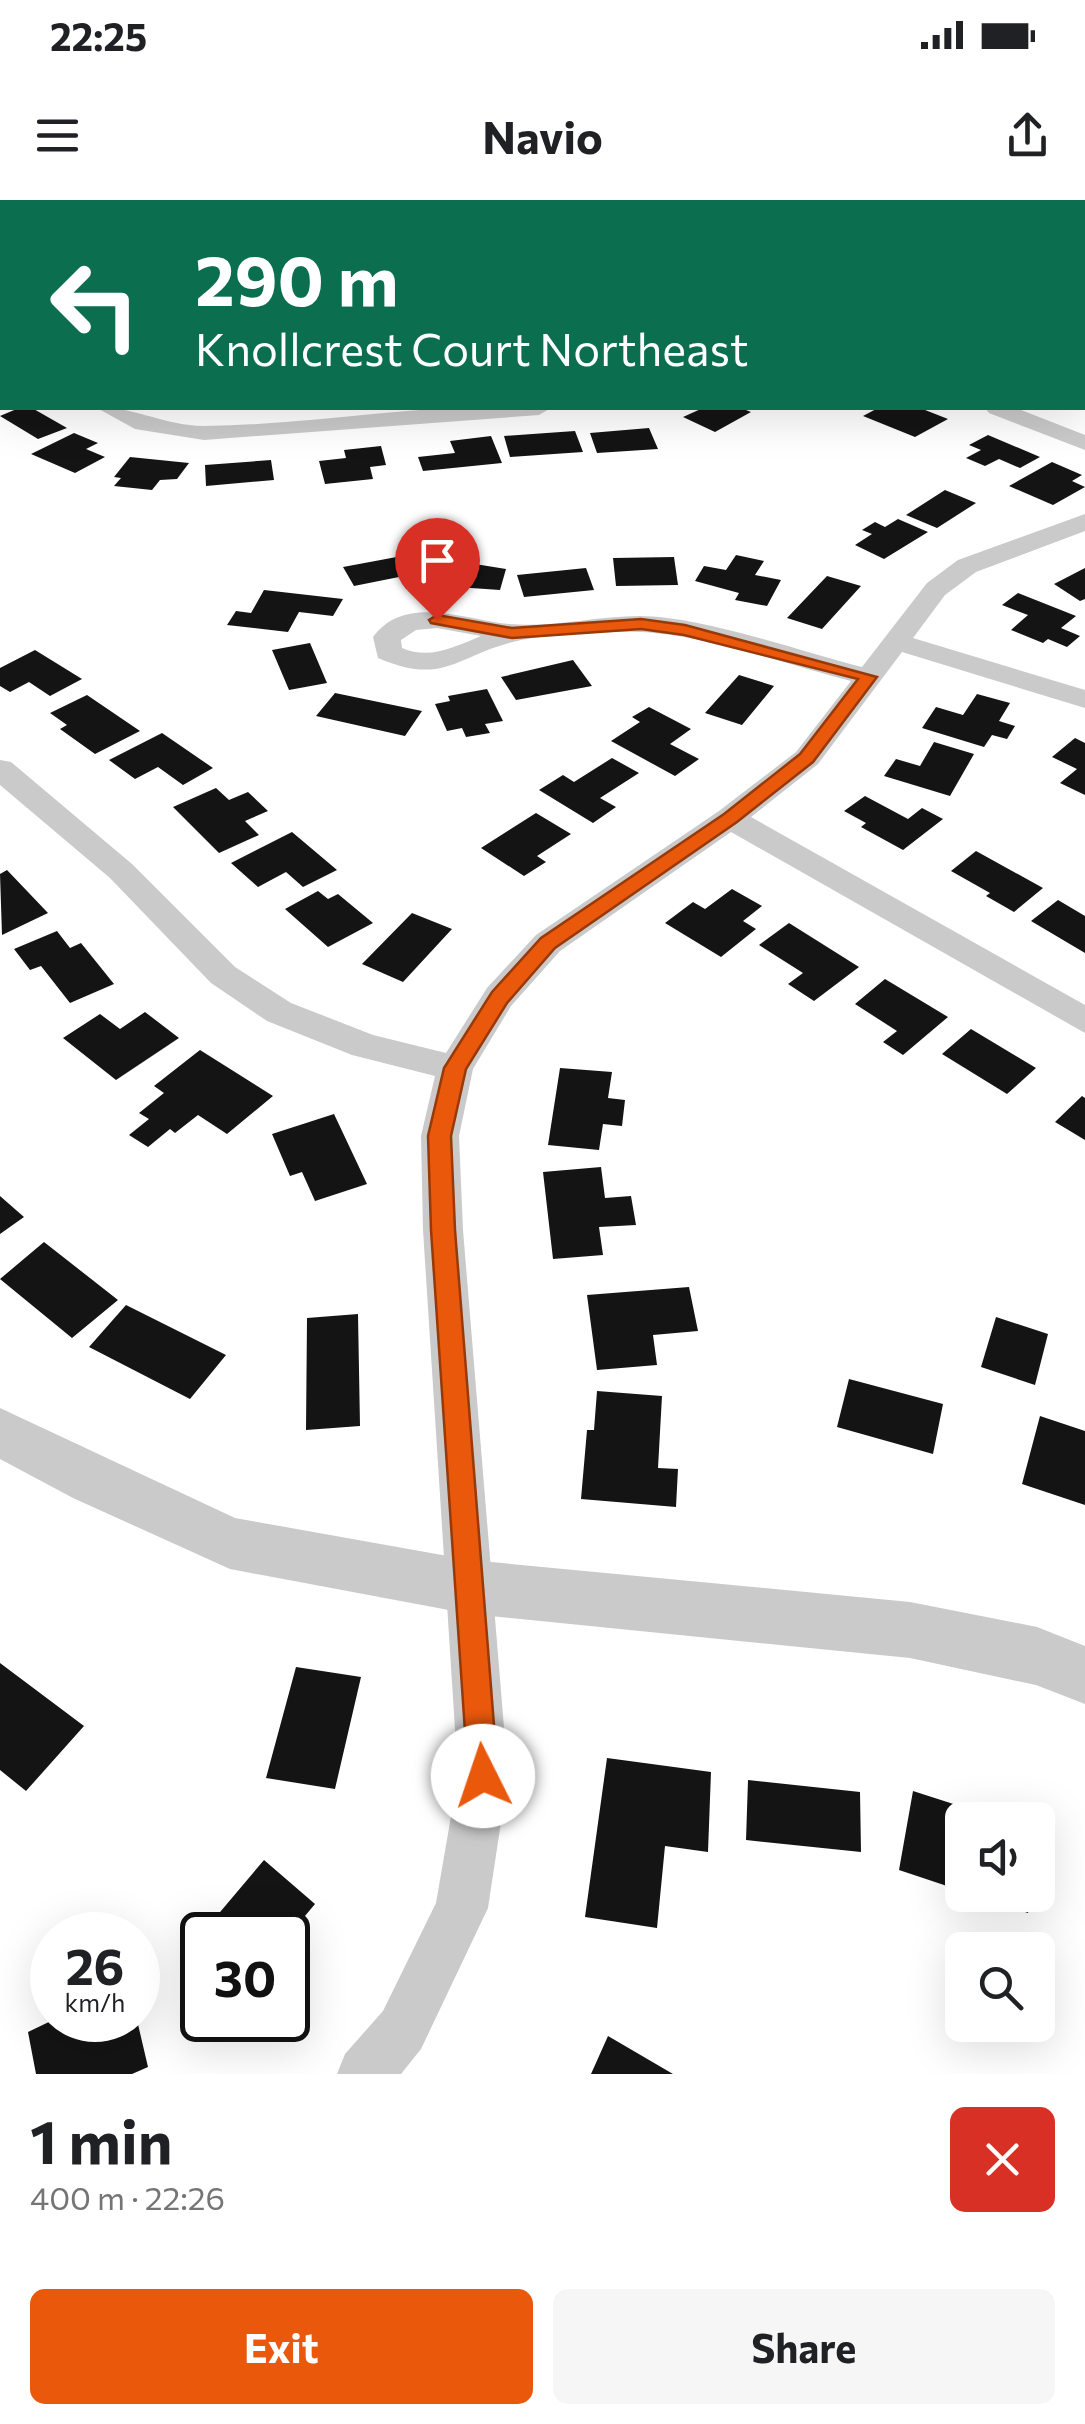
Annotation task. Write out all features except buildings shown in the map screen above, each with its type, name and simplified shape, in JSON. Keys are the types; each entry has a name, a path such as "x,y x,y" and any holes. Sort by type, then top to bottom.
{"street":[{"path":"113,410 165,432 204,433 512,410"},
{"path":"1002,410 1085,443"},
{"path":"364,2074 402,2030 462,1908 483,1776 440,1155 440,1136 455,1068 500,998 548,943 730,818 807,758 936,589 967,566 1014,545 1085,522"},
{"path":"512,633 641,624 685,630 868,677"},
{"path":"895,641 1085,699"},
{"path":"0,769 121,871 223,975 265,1002 365,1046 455,1068"},
{"path":"730,818 1085,1020"},
{"path":"0,1432 230,1543 470,1587 910,1630 1036,1656 1085,1674"}],"route":[{"path":"437,620 512,633 641,624 685,630 868,677 807,758 730,818 548,943 500,998 455,1068 440,1136 443,1230 483,1776"}]}
